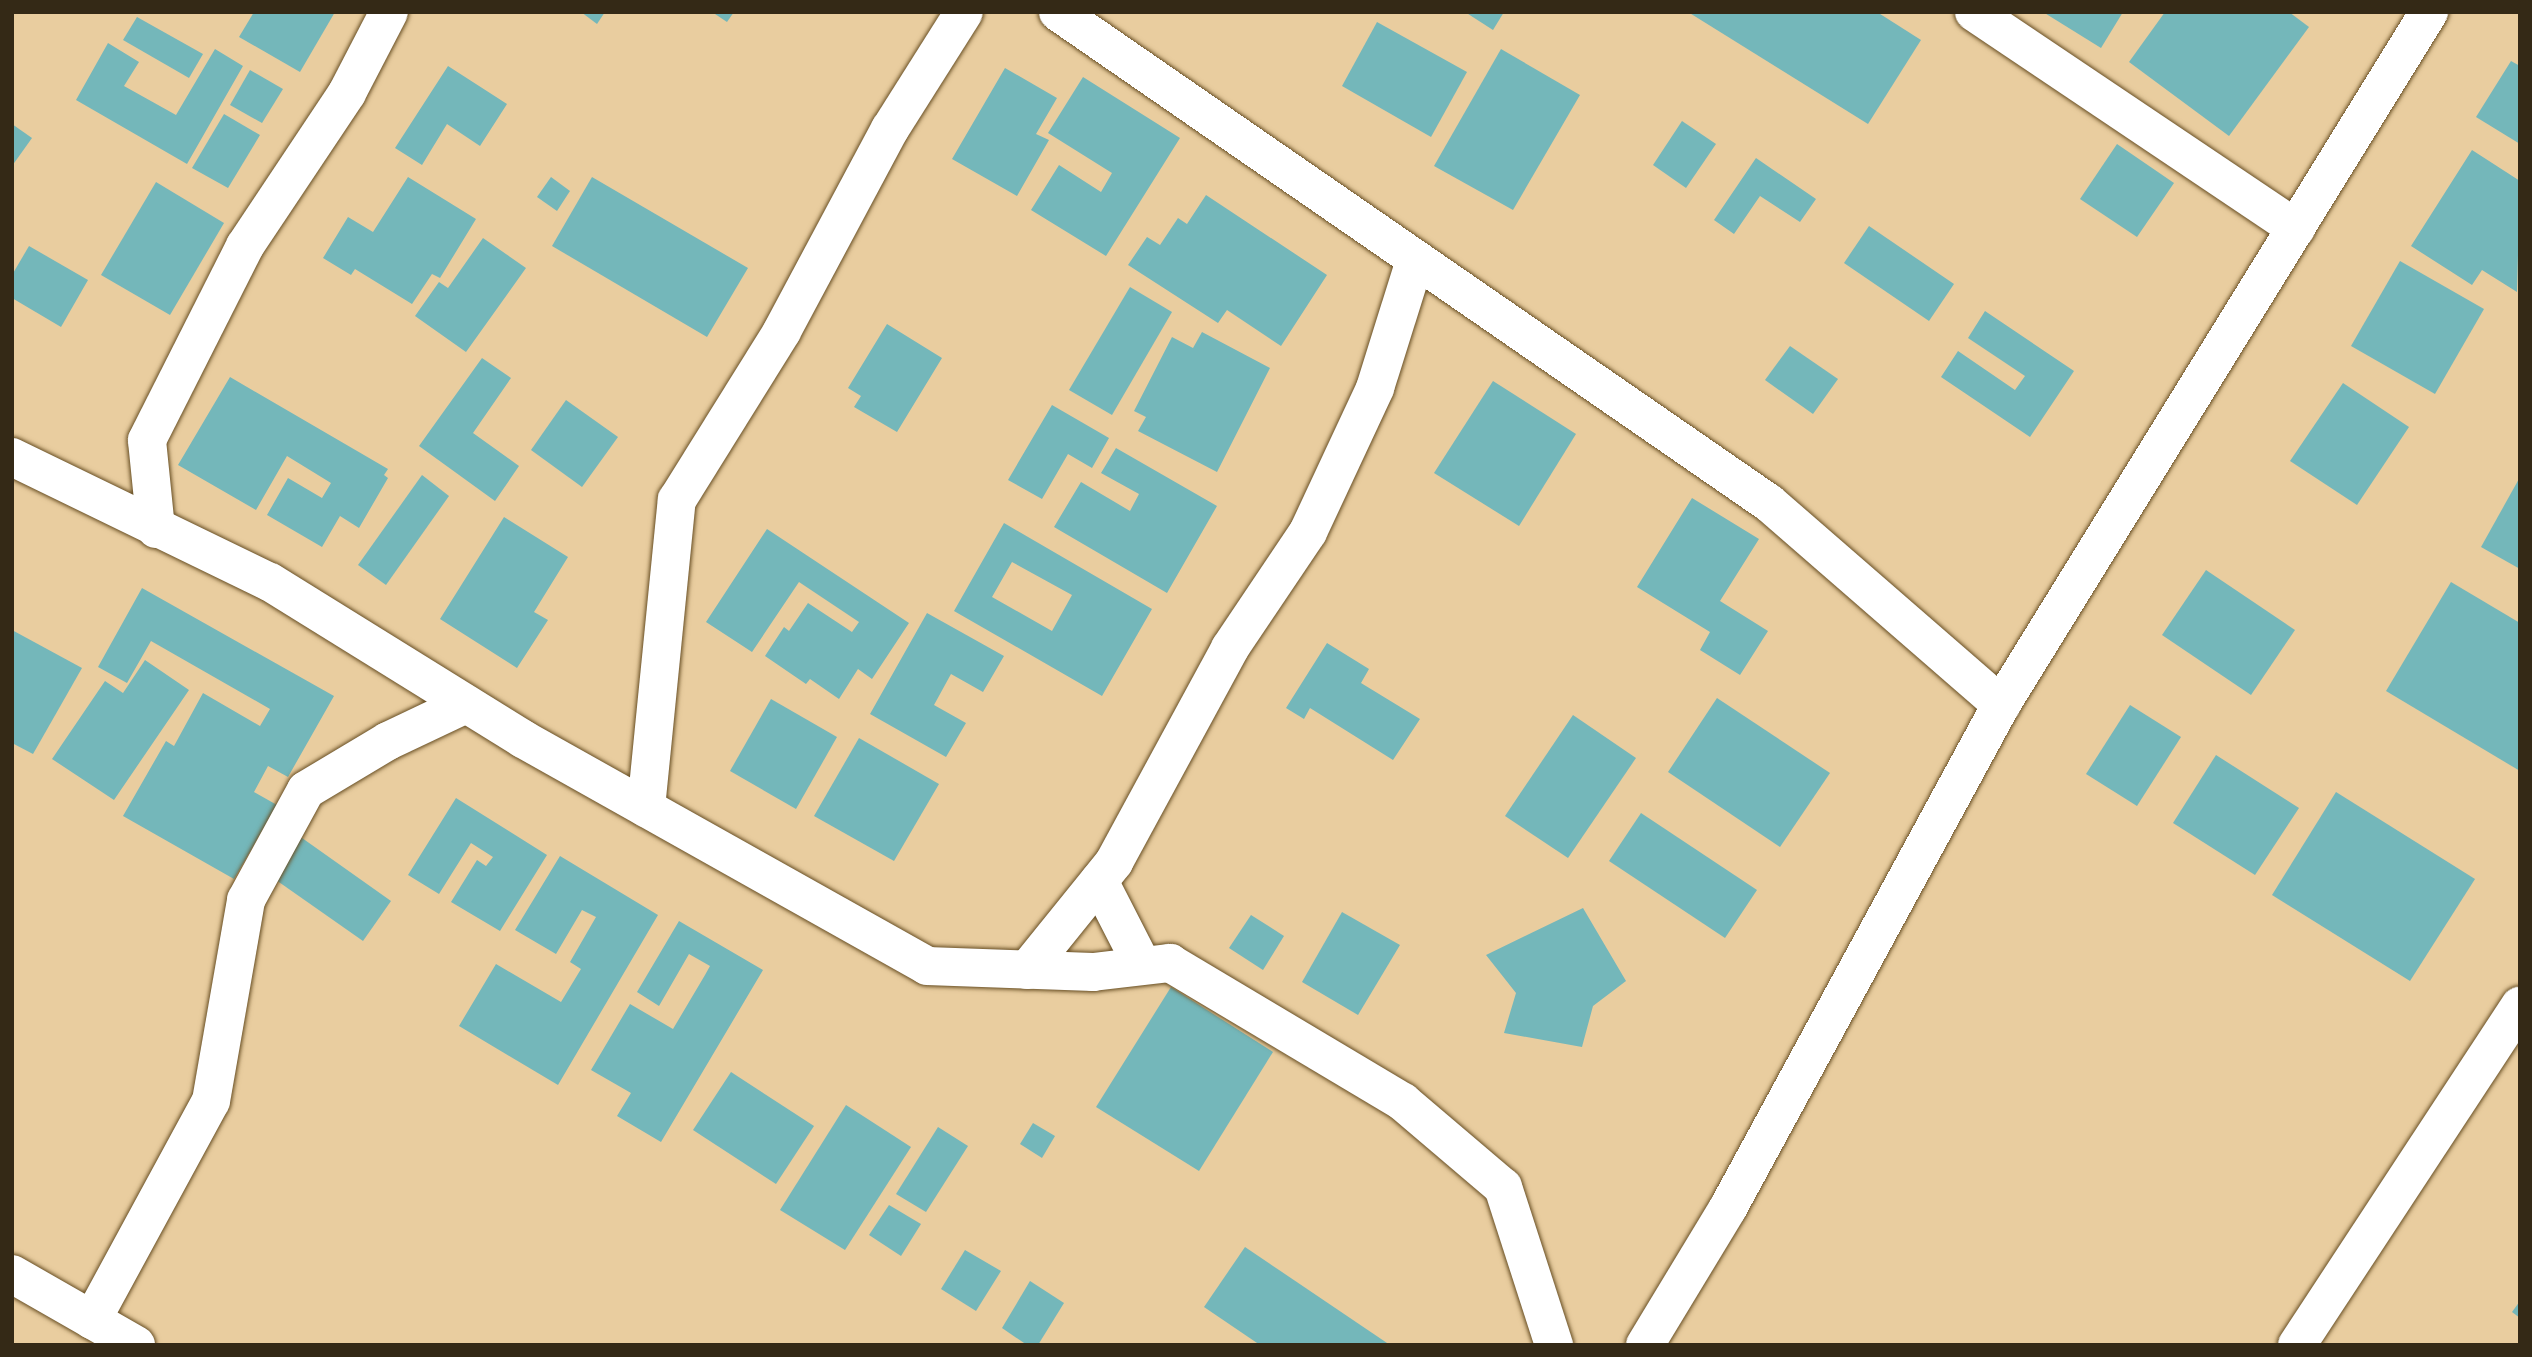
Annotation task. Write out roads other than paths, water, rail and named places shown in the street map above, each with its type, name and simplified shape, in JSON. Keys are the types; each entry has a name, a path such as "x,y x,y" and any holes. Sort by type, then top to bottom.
{"street":[{"path":"156,529 147,440 246,246 347,93 388,12"},
{"path":"646,808 677,500 782,331 890,129 964,12"},
{"path":"1059,12 1769,503 2001,705"},
{"path":"1974,12 2296,228"},
{"path":"1645,1345 1728,1208 2001,705 2429,12"},
{"path":"1027,970 1114,862 1230,648 1308,532 1375,388 1415,260"},
{"path":"12,457 270,582 467,704 927,966 1093,972 1170,962 1402,1102 1503,1187 1554,1345"},
{"path":"92,1320 211,1101 246,900 306,790 388,741 467,704"},
{"path":"1099,881 1142,965"},
{"path":"2297,1345 2520,1006"},
{"path":"12,1275 136,1345"}]}
